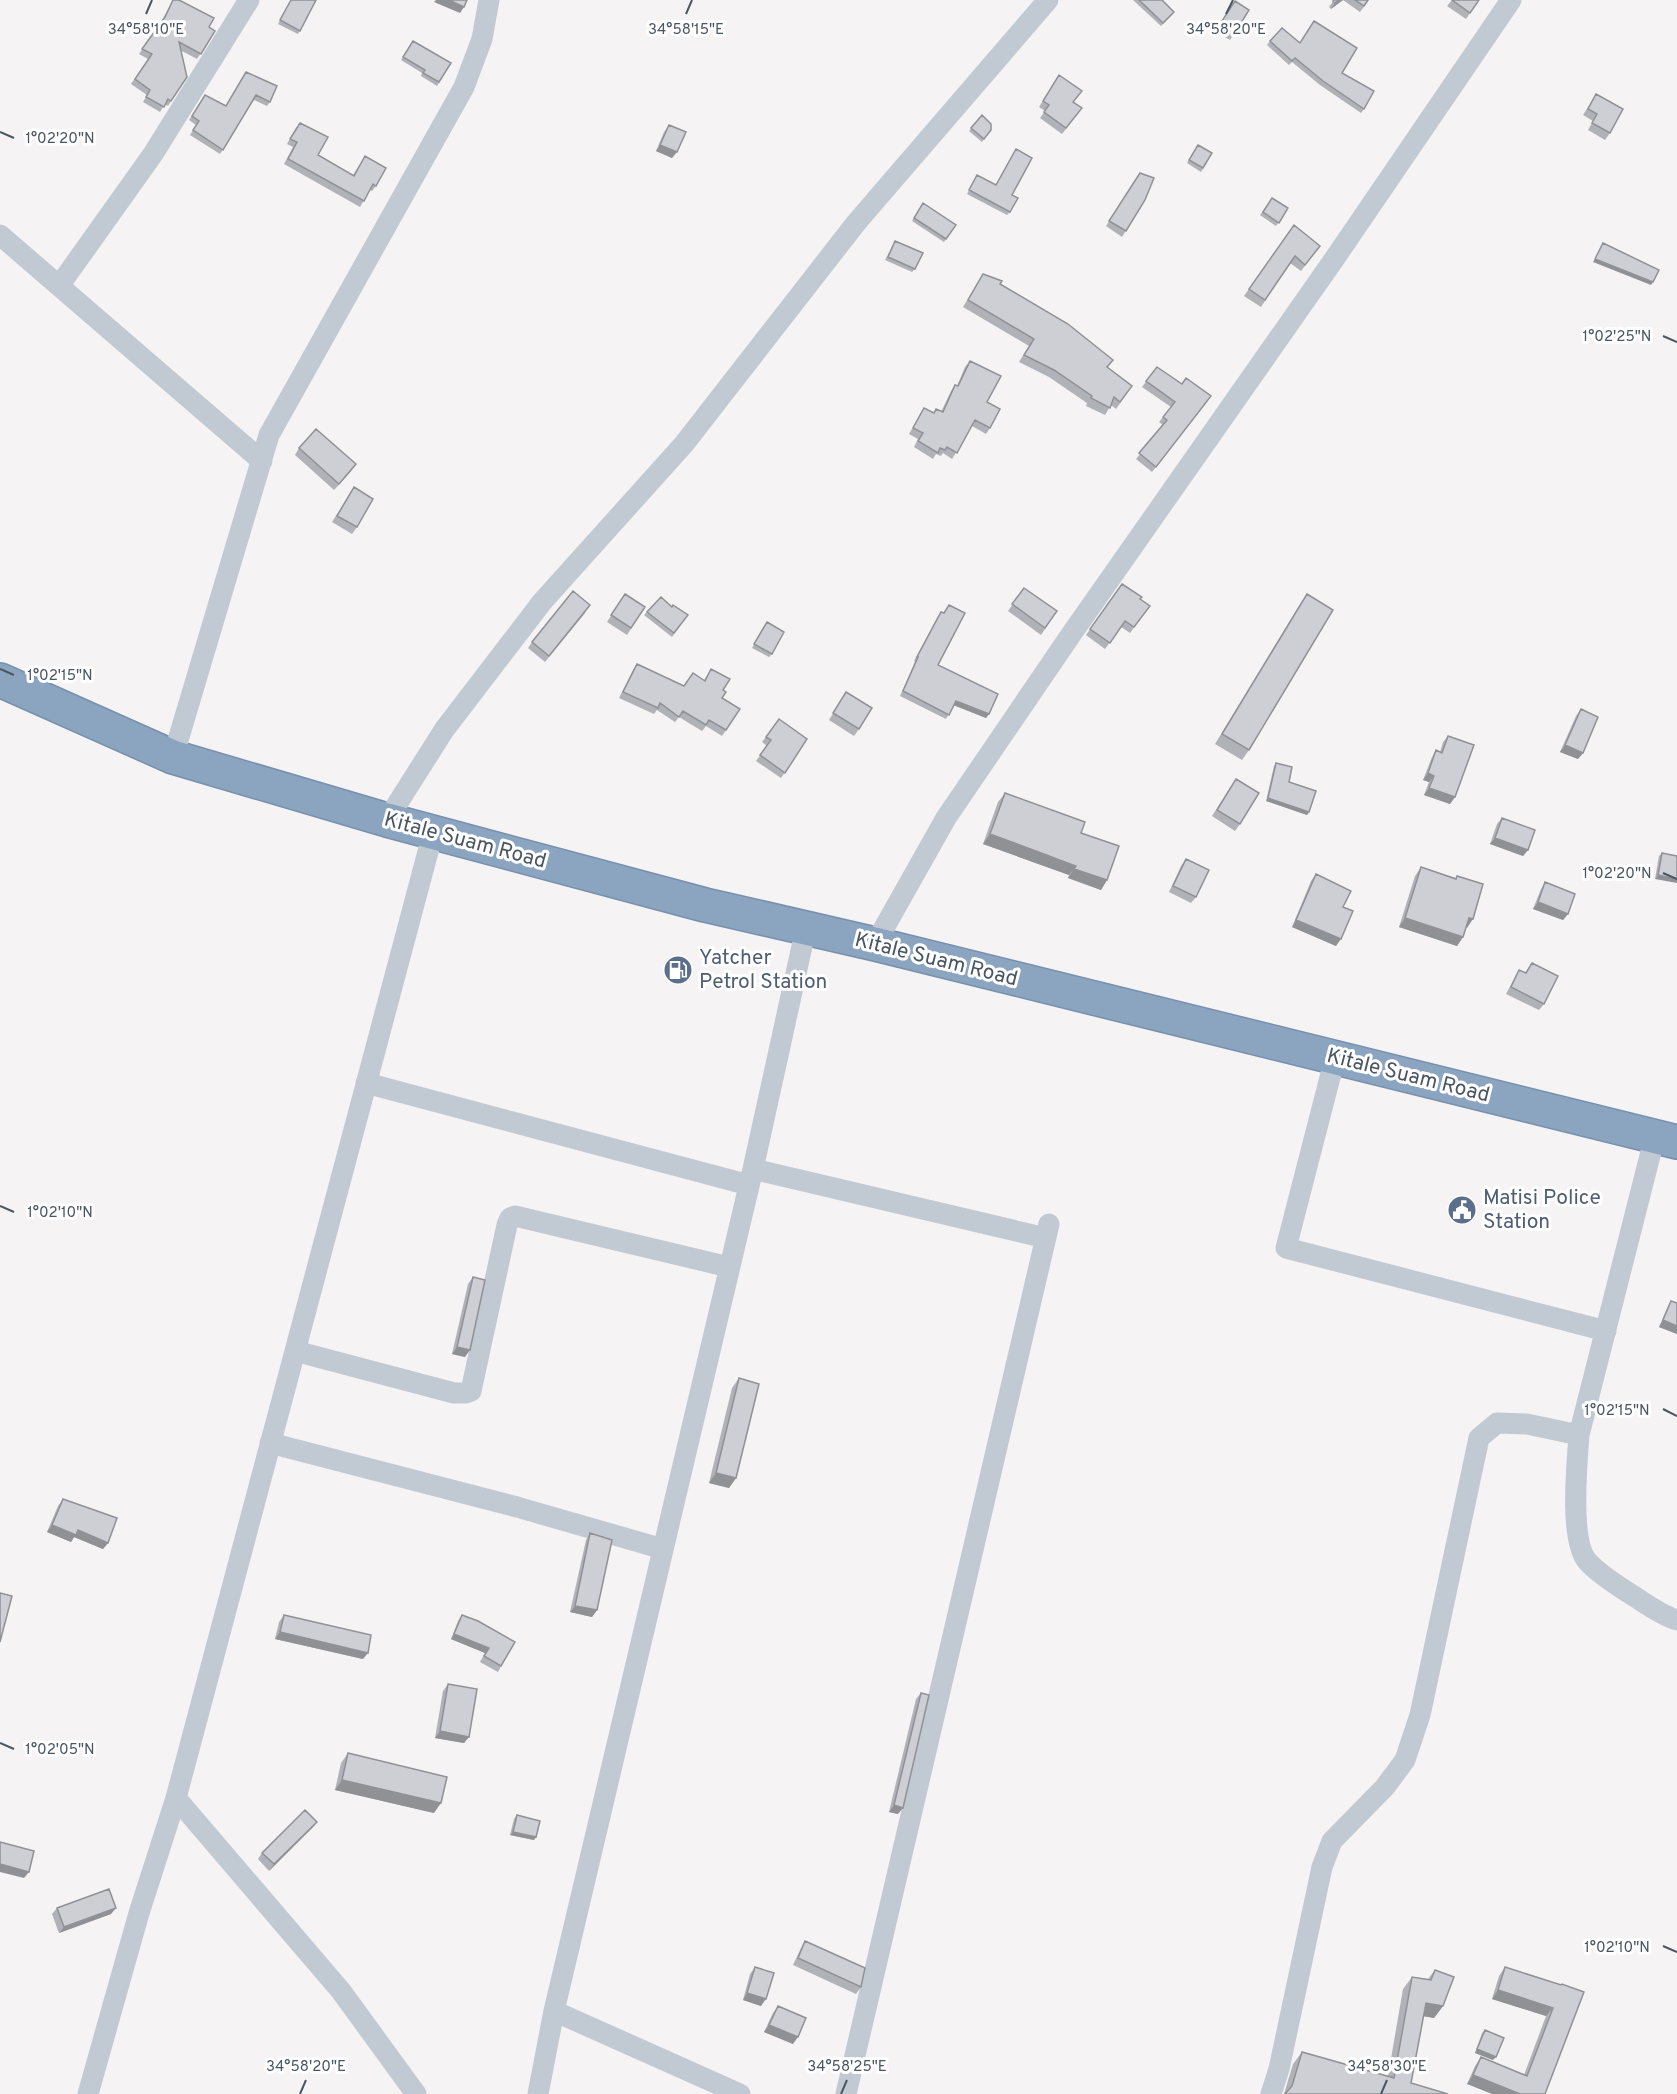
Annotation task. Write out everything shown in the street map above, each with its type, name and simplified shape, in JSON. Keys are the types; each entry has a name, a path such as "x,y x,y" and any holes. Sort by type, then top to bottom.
{"highway":[{"name":"Kitale Suam Road","path":"0,680 173,757 387,820 694,902 875,944 1666,1139"}],"street":[{"path":"59,286 153,154 249,0"},
{"path":"173,757 269,435 464,87 482,39 489,0"},
{"path":"387,820 444,729 543,602 684,444 856,223 1048,0"},
{"path":"875,944 946,818 1070,636 1335,258 1511,0"},
{"path":"0,235 261,461"},
{"path":"88,2094 139,1913 176,1798 433,832"},
{"path":"538,2094 554,2011 751,1177 806,928"},
{"path":"1335,1058 1286,1248 1606,1331"},
{"path":"366,1083 751,1177 1048,1231 846,2094"},
{"path":"1666,1139 1606,1331 1579,1435 1575,1508 1579,1539 1586,1561 1617,1585 1667,1617 1677,1620"},
{"path":"295,1351 454,1393 471,1391 507,1225 510,1218 515,1216 729,1267"},
{"path":"1271,2094 1279,2069 1322,1867 1332,1841 1385,1787 1405,1760 1420,1715 1479,1438 1497,1423 1527,1424 1579,1435"},
{"path":"270,1443 517,1507 663,1549"},
{"path":"176,1798 341,1991 416,2094"},
{"path":"554,2011 740,2094"}],"building":[{"path":"173,0 179,0 214,18 209,27 215,31 201,54 179,42 187,77 171,101 168,99 164,107 146,97 150,90 135,79 152,54 142,49 165,17"},
{"path":"291,0 316,0 300,31 280,20"},
{"path":"449,0 467,0 464,7"},
{"path":"1139,0 1162,0 1174,12 1163,23"},
{"path":"1355,0 1368,0 1364,6"},
{"path":"1452,0 1479,0 1470,13"},
{"path":"1235,1 1249,10 1235,33 1220,24"},
{"path":"1314,21 1357,48 1342,73 1374,91 1364,109 1323,81 1295,58 1292,61 1270,41 1282,28 1300,43"},
{"path":"413,41 451,63 439,82 423,73 425,70 403,57"},
{"path":"246,72 277,86 270,102 256,95 223,150 193,130 199,121 192,116 205,95 226,106"},
{"path":"1059,75 1082,91 1073,102 1082,108 1066,128 1044,112 1049,105 1043,101"},
{"path":"1596,94 1623,109 1610,133 1592,123 1597,114 1588,109"},
{"path":"982,115 991,124 991,130 984,139 971,128"},
{"path":"300,123 328,137 318,155 354,176 365,156 386,168 376,186 373,184 364,201 288,159 297,142 290,139"},
{"path":"669,125 686,132 677,152 660,145"},
{"path":"1198,145 1212,153 1203,168 1189,160"},
{"path":"1016,149 1032,158 1012,195 1018,198 1010,212 969,190 977,175 996,185"},
{"path":"1140,173 1154,178 1145,200 1126,231 1109,221"},
{"path":"1272,198 1288,208 1279,223 1263,212"},
{"path":"923,203 956,225 946,239 914,218"},
{"path":"1294,225 1320,246 1305,265 1295,256 1265,300 1249,289"},
{"path":"895,241 923,253 915,269 888,257"},
{"path":"1603,243 1659,270 1653,282 1595,259"},
{"path":"983,274 1002,281 1000,284 1068,324 1113,360 1107,367 1132,386 1120,402 1114,397 1110,408 1091,398 1092,396 1054,370 1024,355 1034,339 968,300"},
{"path":"970,361 1001,376 987,402 1000,409 990,428 975,420 957,453 947,447 945,450 940,448 938,453 918,441 923,433 913,428 924,408 934,413 936,409 943,412 955,385 958,386"},
{"path":"1157,367 1182,384 1186,378 1211,396 1156,467 1139,453 1167,420 1163,417 1175,402 1146,381"},
{"path":"316,429 356,464 339,484 299,448"},
{"path":"354,487 373,499 357,527 337,516"},
{"path":"1122,584 1142,597 1140,599 1150,606 1134,627 1125,621 1110,643 1090,629"},
{"path":"1024,588 1057,611 1045,628 1012,604"},
{"path":"573,591 590,605 549,656 532,642"},
{"path":"625,594 645,607 631,628 611,615"},
{"path":"1307,594 1333,610 1249,750 1222,734"},
{"path":"661,597 672,607 673,605 688,615 674,633 647,612"},
{"path":"949,605 965,613 938,665 998,694 989,714 956,701 949,715 903,691 917,657 941,612 944,613"},
{"path":"767,622 784,632 772,654 754,644"},
{"path":"637,664 684,686 693,673 705,681 711,669 730,679 723,690 726,692 722,698 740,709 726,730 709,720 706,725 683,711 679,717 660,703 658,708 623,692"},
{"path":"846,692 872,708 859,729 833,713"},
{"path":"1581,709 1598,717 1583,753 1565,745"},
{"path":"779,719 807,739 785,773 760,755 771,740 766,737"},
{"path":"1448,736 1474,745 1455,797 1429,788 1434,776 1428,773 1436,750 1442,753"},
{"path":"1276,763 1292,767 1289,782 1316,791 1309,812 1268,798"},
{"path":"1236,779 1259,793 1240,824 1217,810"},
{"path":"1005,793 1085,822 1081,833 1119,846 1107,880 1074,869 1076,866 990,834"},
{"path":"1502,818 1535,830 1528,850 1495,838"},
{"path":"1662,853 1677,856 1677,879 1658,875"},
{"path":"1186,859 1209,870 1196,897 1173,886"},
{"path":"1421,867 1456,879 1457,876 1483,884 1473,919 1469,918 1463,937 1405,918"},
{"path":"1316,874 1351,891 1343,907 1353,911 1341,939 1296,920"},
{"path":"1545,882 1575,894 1568,914 1538,902"},
{"path":"1532,963 1558,976 1544,1004 1511,987 1519,970 1526,973"},
{"path":"473,1277 485,1280 470,1350 457,1347"},
{"path":"1671,1301 1677,1303 1677,1326 1663,1320"},
{"path":"739,1378 759,1384 736,1478 716,1473"},
{"path":"63,1499 117,1518 108,1543 78,1530 76,1535 52,1525"},
{"path":"590,1533 612,1540 597,1610 575,1606"},
{"path":"0,1593 12,1596 0,1642"},
{"path":"284,1615 371,1635 368,1653 280,1632"},
{"path":"462,1615 478,1621 515,1642 501,1666 484,1656 489,1648 454,1634"},
{"path":"448,1684 477,1689 469,1737 440,1731"},
{"path":"921,1693 929,1695 903,1808 894,1805"},
{"path":"348,1753 447,1777 441,1803 342,1780"},
{"path":"305,1810 317,1822 274,1864 262,1853"},
{"path":"517,1815 540,1821 536,1837 513,1832"},
{"path":"0,1842 34,1851 29,1872 0,1864"},
{"path":"109,1889 116,1908 64,1927 57,1908"},
{"path":"805,1941 865,1968 861,1987 798,1958"},
{"path":"755,1967 774,1973 766,1999 747,1993"},
{"path":"1505,1967 1584,1992 1545,2094 1520,2094 1473,2075 1481,2057 1527,2076 1553,2008 1498,1990"},
{"path":"1435,1970 1454,1977 1443,2006 1426,2003 1411,2083 1448,2094 1285,2094 1292,2086 1302,2052 1394,2078 1412,1977 1431,1980"},
{"path":"778,2006 806,2018 798,2037 769,2025"},
{"path":"1485,2030 1504,2038 1496,2057 1477,2049"}],"place":[{"name":"Yatcher Petrol Station","path":"678,970"},
{"name":"Matisi Police Station","path":"1462,1210"}]}
